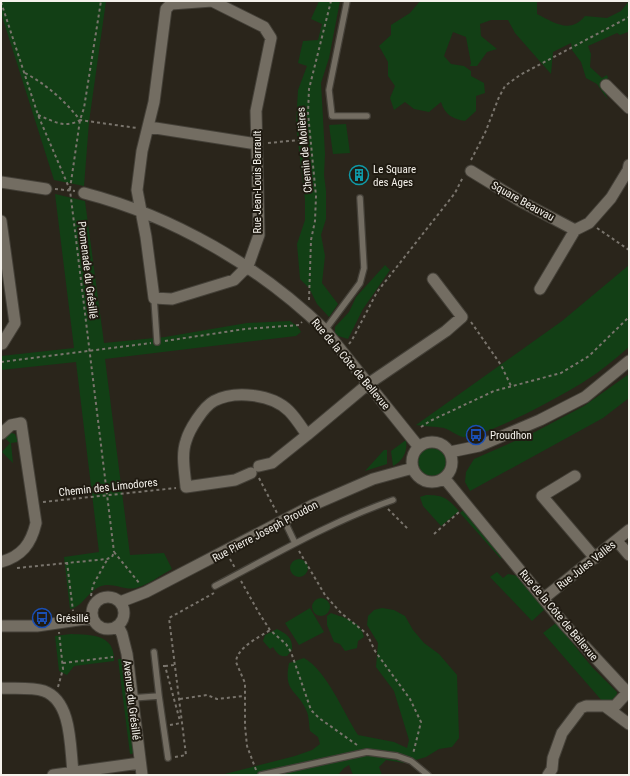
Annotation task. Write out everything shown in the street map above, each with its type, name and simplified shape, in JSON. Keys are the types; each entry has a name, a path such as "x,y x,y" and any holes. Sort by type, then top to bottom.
{"street":[{"name":"Rue Jean-Louis Barrault","path":"212,1 264,27 271,38 256,111 259,235 248,266 234,280 172,299 154,298 137,190 145,128 154,102 166,9 171,4 212,1"},
{"path":"606,84 629,108"},
{"path":"145,128 257,144"},
{"path":"540,289 575,230 589,223 611,198 628,170 629,165"},
{"name":"Square Beauvau","path":"471,171 520,201 575,230"},
{"path":"1,182 46,189"},
{"name":"Rue de la Côte de Bellevue","path":"84,193 116,201 141,212 190,234 248,266 310,315 325,330 418,446"},
{"path":"2,228 15,323 2,344"},
{"path":"308,436 289,410 263,396 236,394 213,401 195,422 185,442 184,460 186,487 235,480 272,463 308,436 368,384 446,331 462,317 433,279"},
{"path":"450,452 479,446 540,420 585,397 629,362"},
{"path":"1,434 11,425 21,424 36,523 32,539 15,558 1,562"},
{"path":"435,441 444,445 450,452 452,462 445,479 434,482 425,482 416,475 411,460 418,446 425,442 435,441"},
{"name":"Rue Pierre Joseph Proudon","path":"120,602 146,592 281,517 366,482 413,468"},
{"path":"575,476 542,496 595,558"},
{"name":"Rue de la Côte de Bellevue","path":"445,479 570,630 628,694"},
{"name":"Rue Jules Vallès","path":"544,598 629,530"},
{"path":"617,541 629,555"},
{"path":"102,598 115,598 120,602 125,614 122,622 118,626 105,629 100,627 92,618 94,604 102,598"},
{"path":"1,626 37,626 92,618"},
{"name":"Avenue du Grésillé","path":"118,626 122,634 127,654 142,775"},
{"path":"1,688 44,691 60,703 66,718 74,772"},
{"path":"548,775 552,769 553,758 562,734 581,708 586,706 615,706 628,694"},
{"path":"606,707 629,724"},
{"path":"53,775 140,763"}],"lane":[{"path":"347,1 329,90 332,116 367,116"},
{"path":"325,330 360,283 364,268 360,198"},
{"path":"154,298 157,342"},
{"path":"215,586 296,546 333,523 393,500"},
{"path":"281,517 296,546"},
{"path":"154,652 159,696 171,757"},
{"path":"132,698 159,696"},
{"path":"259,775 367,752 397,756 411,761 428,775"}],"path":[{"path":"70,190 80,120 84,108 101,1"},
{"name":"Chemin de Molières","path":"309,300 311,240 315,221 316,196 308,113 309,89 331,1"},
{"name":"Promenade du Grésillé","path":"1,2 38,115 70,190 114,552"},
{"path":"24,72 40,81 65,101 80,120 89,123 145,128"},
{"path":"38,115 65,125 73,124 80,120"},
{"path":"257,144 310,139"},
{"path":"46,189 70,190 84,193"},
{"path":"589,223 629,250"},
{"path":"422,428 430,421 494,391 561,373 588,356 629,317"},
{"path":"467,318 501,365 510,386"},
{"path":"256,471 281,517"},
{"name":"Chemin des Limodores","path":"38,503 180,487"},
{"path":"434,534 461,510 458,506"},
{"path":"387,508 409,530"},
{"path":"296,546 325,595 341,613 367,634 375,652 410,699 421,722 411,761"},
{"path":"91,596 103,564 112,557 114,552 142,586"},
{"path":"17,568 108,559"},
{"path":"67,562 73,612"},
{"path":"234,582 240,579 270,630 286,644 291,652 311,710 336,731 367,752"},
{"path":"171,757 186,756 169,618 214,593"},
{"path":"259,775 248,746 244,678 236,662 236,658 247,646 270,630"},
{"path":"56,694 63,669 58,631"},
{"path":"63,663 113,656"},
{"path":"156,666 174,665"},
{"path":"165,666 173,702 181,723"},
{"path":"180,699 207,695 217,699 244,696"},
{"path":"170,725 181,723"}],"green space":[{"path":"1,1 106,1 89,122 84,186 54,180 1,13"},
{"path":"319,1 340,1 329,58 321,83 325,154 324,175 326,191 326,219 321,235 325,256 322,283 338,304 329,317 317,304 309,288 300,279 297,244 305,220 305,200 296,125 298,90 307,66 298,63 303,41 318,40 322,24 311,19"},
{"path":"420,1 537,1 537,14 556,23 568,26 574,25 585,16 607,18 621,11 629,1 628,32 620,35 617,33 588,46 591,54 590,67 602,78 607,75 608,78 602,86 608,100 597,84 586,78 581,62 572,50 571,43 553,52 551,74 515,33 508,20 491,20 480,24 481,36 497,49 487,52 477,66 470,66 471,63 466,37 453,32 444,56 451,64 464,66 471,71 471,76 484,83 485,93 476,96 476,111 465,121 450,116 441,102 429,112 414,109 405,102 394,110 390,98 395,86 388,76 388,62 379,46 391,35 391,25 410,13"},
{"path":"346,124 350,153 333,154 329,125"},
{"path":"55,194 85,201 104,343 165,337 247,323 290,321 298,327 301,332 296,336 105,359 130,555 164,553 172,569 141,587 131,589 113,585 104,585 91,592 78,606 70,609 64,557 99,552 76,362 1,370 1,356 74,348"},
{"path":"385,265 390,270 363,309 348,339 335,335 335,327 349,312 356,297"},
{"path":"629,265 629,347 602,369 575,387 524,415 473,436 463,437 444,428 416,425 562,321"},
{"path":"629,374 629,398 603,418 470,491 465,482 466,472 474,459 533,433 584,406"},
{"path":"8,432 15,434 18,442 11,443 13,463 2,452 10,443 3,436"},
{"path":"406,440 404,455 397,464 393,466 391,451"},
{"path":"432,448 442,452 446,462 442,472 432,476 422,472 418,462 422,452"},
{"path":"384,450 387,450 387,464 365,471"},
{"path":"426,495 445,498 459,511 441,526 423,506 420,497"},
{"path":"463,510 502,556 501,559 460,513"},
{"path":"299,559 305,562 308,568 305,574 299,577 293,574 290,568 293,562"},
{"path":"497,572 503,578 508,574 518,576 545,609 532,621 490,577"},
{"path":"321,598 327,601 330,607 327,613 321,616 315,613 312,607 315,601"},
{"path":"310,608 324,632 299,645 285,623"},
{"path":"382,608 394,610 405,616 413,630 424,643 439,654 457,675 459,738 452,747 439,749 426,757 405,763 386,760 379,767 382,775 353,775 349,765 338,775 221,775 295,756 312,750 320,744 318,737 310,731 307,712 300,699 292,690 288,680 289,663 304,658 320,672 358,735 394,742 407,748 409,740 394,691 376,667 378,643 367,625 368,616 374,610"},
{"path":"331,613 351,621 359,627 364,637 358,641 357,648 345,651 340,644 334,642 327,625 327,616"},
{"path":"556,623 592,667 617,692 616,700 603,702 543,633"},
{"path":"277,629 290,639 292,650 287,656 280,655 273,647 270,649 263,641 265,635"},
{"path":"71,634 94,636 106,641 111,646 114,661 74,666 67,675 59,671 55,636"},
{"path":"118,659 123,659 136,753 130,754"}],"place":[{"name":"Le Square des Ages","path":"359,175"},
{"name":"Proudhon","path":"476,435"},
{"name":"Grésillé","path":"42,618"}]}
